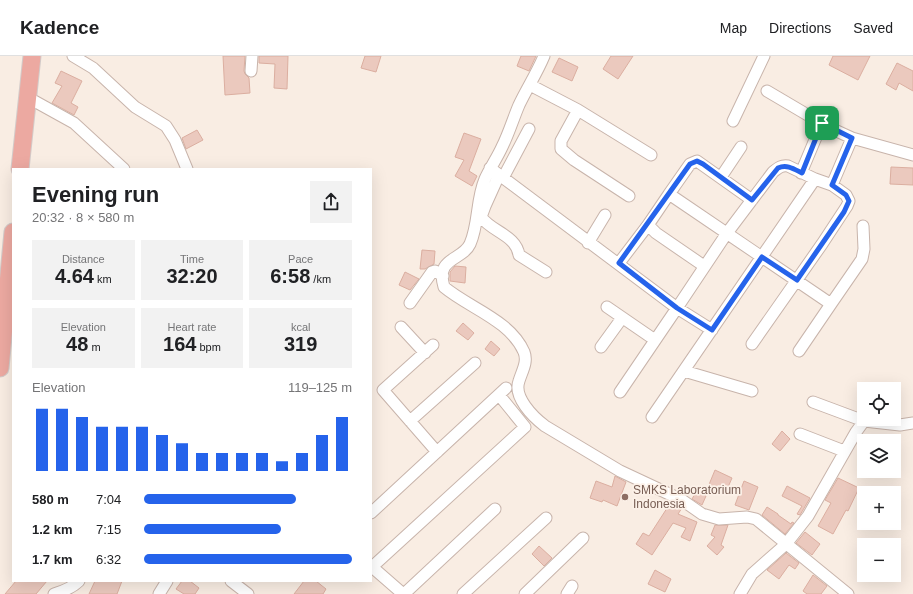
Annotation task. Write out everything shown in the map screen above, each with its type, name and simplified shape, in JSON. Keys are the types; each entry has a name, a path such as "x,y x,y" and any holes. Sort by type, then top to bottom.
{"highway":[{"path":"20,168 32,56"},
{"path":"0,368 9,328 3,299 12,239"}],"street":[{"path":"73,56 93,68 135,107 166,126 175,140 187,168"},
{"path":"251,71 252,56"},
{"path":"544,56 518,106 497,173 481,217 485,223 514,242 518,248 519,255 546,272"},
{"path":"732,121 764,56"},
{"path":"530,85 578,110 651,156"},
{"path":"767,91 822,123 852,138 913,155"},
{"path":"27,96 74,122 123,168"},
{"path":"578,110 561,141 561,149 574,160 629,196"},
{"path":"802,173 822,123"},
{"path":"529,129 497,173 480,191 470,243 465,250 448,262 442,276 444,287 455,296 499,323 516,338 525,356 523,372 518,381 519,393 527,410 534,418 545,426 620,471 682,500 702,514 718,519 747,517 755,518 848,594"},
{"path":"832,185 852,138"},
{"path":"721,177 741,147"},
{"path":"619,263 648,225 690,164 697,161 752,200"},
{"path":"620,392 727,233 778,168 783,165 832,185 846,195 849,201 844,212 752,344"},
{"path":"497,173 588,243 619,263 677,308 712,330"},
{"path":"652,417 815,179"},
{"path":"669,194 831,304"},
{"path":"588,243 605,215"},
{"path":"648,225 656,233 704,266"},
{"path":"799,352 862,259 864,249 863,226"},
{"path":"410,303 432,272 435,271 442,276"},
{"path":"607,307 655,340"},
{"path":"601,347 622,318"},
{"path":"401,327 425,353"},
{"path":"433,345 383,390 437,452"},
{"path":"410,421 475,363"},
{"path":"684,371 752,391"},
{"path":"372,512 502,392 525,427 372,565"},
{"path":"813,402 857,418"},
{"path":"901,425 913,423"},
{"path":"740,594 745,584 758,567 786,544 808,516 844,451 861,426"},
{"path":"800,434 844,451"},
{"path":"372,567 404,594 495,509"},
{"path":"464,594 546,518"},
{"path":"531,593 583,538"},
{"path":"54,594 65,591 78,582"},
{"path":"159,594 166,582"},
{"path":"232,586 248,594"}],"building":[{"path":"223,56 245,56 244,71 249,78 250,93 225,95"},
{"path":"259,56 288,56 287,89 274,88 275,64 259,63"},
{"path":"365,56 381,56 376,72 361,68"},
{"path":"521,56 536,56 529,71 517,66"},
{"path":"611,56 633,56 618,79 603,69"},
{"path":"833,56 870,56 858,80 829,65"},
{"path":"559,58 578,67 572,81 552,72"},
{"path":"897,63 913,71 913,91 899,83 896,90 886,84"},
{"path":"61,71 82,81 71,103 78,107 74,115 52,103 62,86 55,83"},
{"path":"197,130 203,140 186,149 182,138"},
{"path":"464,133 481,139 469,171 477,176 472,186 455,176 464,160 455,157"},
{"path":"891,167 913,168 913,185 890,184"},
{"path":"422,250 435,251 434,264 425,269 420,269"},
{"path":"455,266 466,267 465,283 450,281 450,272"},
{"path":"405,272 419,279 410,290 399,285"},
{"path":"463,323 474,333 468,340 456,331"},
{"path":"491,341 500,349 494,356 485,349"},
{"path":"782,431 790,439 780,451 772,444"},
{"path":"715,470 732,478 725,494 708,487"},
{"path":"615,476 626,482 617,506 603,500 602,502 590,498 596,481 612,487"},
{"path":"838,478 857,487 857,492 848,511 846,510 833,534 818,526 831,503 825,500"},
{"path":"744,481 758,487 749,510 735,505"},
{"path":"787,486 810,498 800,515 797,514 802,506 782,496"},
{"path":"696,492 706,496 702,505 692,499"},
{"path":"671,502 682,508 678,514 697,522 690,541 681,537 686,528 673,523 652,555 636,544 643,533 649,536"},
{"path":"767,507 791,524 792,522 794,523 785,534 762,515"},
{"path":"715,525 728,525 721,545 724,547 717,555 707,546 715,537 711,535"},
{"path":"805,532 820,544 812,555 796,543"},
{"path":"539,546 552,558 544,566 532,554"},
{"path":"786,553 799,563 795,569 789,565 779,579 767,570"},
{"path":"655,570 671,579 665,592 648,584"},
{"path":"813,575 827,586 821,594 807,594 803,591"},
{"path":"15,582 46,582 36,594 5,594"},
{"path":"95,582 122,582 117,594 89,594"},
{"path":"181,582 191,582 199,588 195,594 184,594 176,589"},
{"path":"303,582 317,582 326,589 323,594 294,594"}],"place":[{"name":"SMKS Laboratorium Indonesia","path":"625,497"}],"route":[{"path":"822,123 852,138 832,185 846,195 849,198 849,201 844,212 797,280 762,257 712,330 677,308 619,263 648,225 690,164 697,161 703,164 752,200 773,172 783,165 802,173 822,123"}]}
